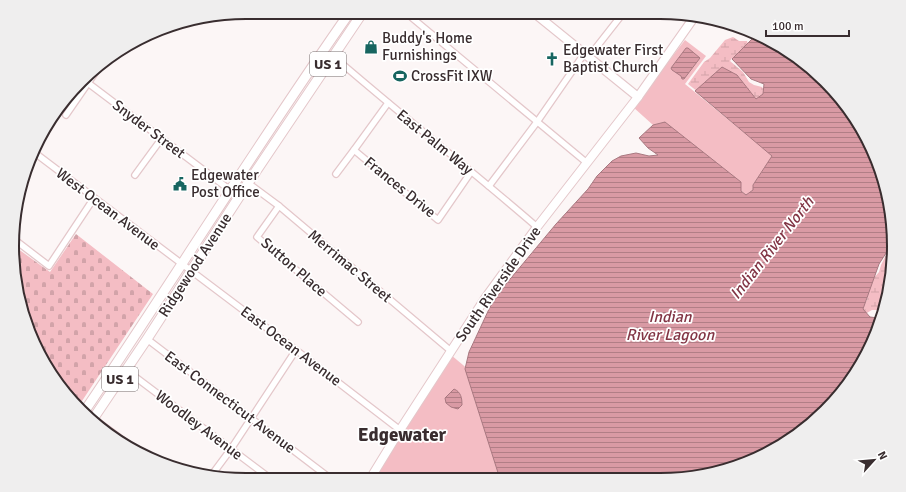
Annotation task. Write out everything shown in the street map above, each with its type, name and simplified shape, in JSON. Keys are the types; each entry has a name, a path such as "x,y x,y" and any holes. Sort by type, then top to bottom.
{"main road":[{"name":"Ridgewood Avenue","path":"86,408 292,96 345,19"},
{"path":"333,56 332,46 351,19"},
{"name":"Ridgewood Avenue","path":"95,416 147,339 270,149 358,19"},
{"path":"270,149 270,141 291,110 293,104 292,96"}],"street":[{"path":"413,19 587,163"},
{"path":"542,19 638,97"},
{"path":"489,186 537,122 584,54 595,49 619,19"},
{"name":"South Riverside Drive","path":"374,473 486,297 638,97 691,21"},
{"name":"East Palm Way","path":"333,56 537,228"},
{"path":"66,115 88,83"},
{"name":"Snyder Street","path":"88,83 230,190"},
{"name":"Frances Drive","path":"336,174 388,103"},
{"path":"135,175 162,138"},
{"name":"Frances Drive","path":"354,150 438,220 471,172"},
{"name":"West Ocean Avenue","path":"38,156 182,264"},
{"name":"Merrimac Street","path":"248,183 279,206 451,351"},
{"path":"19,243 49,266 94,198"},
{"name":"Sutton Place","path":"279,206 257,237 358,322"},
{"name":"East Ocean Avenue","path":"182,264 400,430"},
{"name":"East Connecticut Avenue","path":"147,339 323,473"},
{"path":"215,471 231,449 296,350"},
{"name":"Woodley Avenue","path":"126,370 263,473"}],"green space":[{"path":"733,37 739,41 747,41 748,44 736,59 732,58 730,61 743,72 749,82 762,87 765,92 760,101 698,92 688,84 704,62 710,58 725,40"},
{"path":"685,40 706,56 685,84 773,156 753,185 753,190 746,195 665,122 653,125 633,107"},
{"path":"76,234 153,294 81,403 49,360 36,333 23,290 19,250 50,272"},
{"path":"887,253 883,290 878,310 872,310 865,314 862,306 867,300 868,291 873,279 879,272"},
{"path":"451,355 469,370 502,473 377,473"}],"water":[{"name":"Indian River Lagoon","path":"752,39 774,49 786,57 810,75 831,96 849,120 870,159 883,202 887,231 887,252 879,264 863,309 870,317 875,318 857,360 831,396 810,417 774,443 733,461 704,469 675,473 498,473 465,369 469,352 490,307 506,284 556,224 588,189 597,176 612,161 621,156 636,153 649,156 658,155 648,148 639,138 653,125 665,122 741,182 741,191 746,195 753,190 753,185 772,156 695,91 722,67 737,75 756,99 763,94 764,84 751,79 732,59"},
{"path":"686,48 700,58 684,79 682,79 681,76 671,68"},
{"path":"454,389 460,394 461,398 462,405 458,409 451,407 446,403 445,398"}],"place":[{"name":"Buddy's Home Furnishings","path":"371,47"},
{"name":"Edgewater First Baptist Church","path":"552,59"},
{"name":"CrossFit IXW","path":"400,76"},
{"name":"Edgewater Post Office","path":"180,184"}],"district":[{"name":"Edgewater","path":"402,435"}],"water label":[{"name":"Indian River North","path":"772,248"}]}
